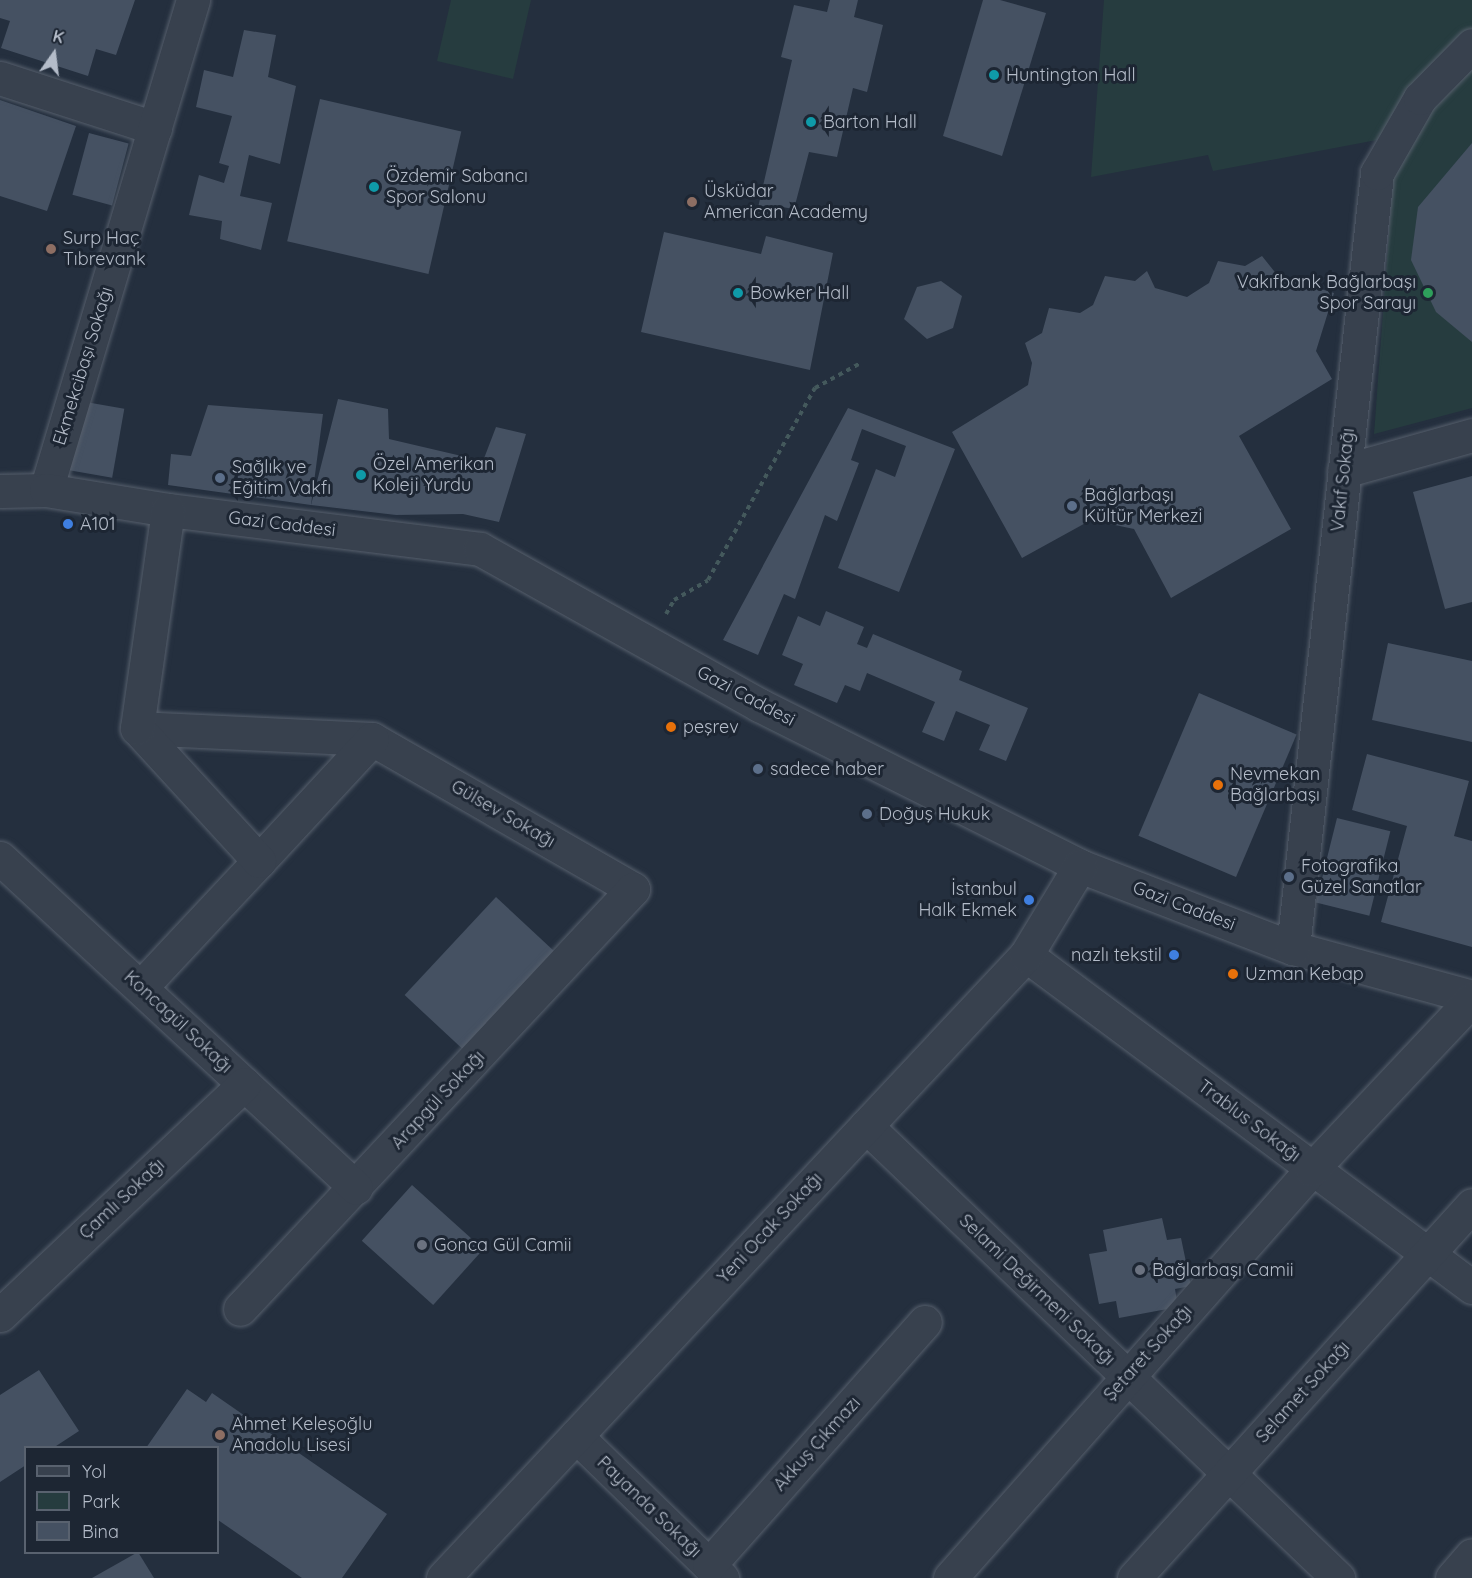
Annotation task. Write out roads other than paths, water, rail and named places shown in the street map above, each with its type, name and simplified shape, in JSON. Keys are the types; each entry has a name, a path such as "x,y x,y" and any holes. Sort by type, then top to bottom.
{"street":[{"name":"Ekmekcibaşı Sokağı","path":"46,489 193,0"},
{"name":"Vakıf Sokağı","path":"1293,948 1377,173 1420,98 1472,45"},
{"path":"0,78 155,128"},
{"path":"1344,471 1472,435"},
{"name":"Gazi Caddesi","path":"0,491 46,489 168,510 480,549 759,705 1080,866 1293,948 1472,998"},
{"path":"168,510 137,728 259,861"},
{"name":"Gülsev Sokağı","path":"137,728 372,739 633,889"},
{"path":"141,987 372,739"},
{"name":"Koncagül Sokağı","path":"0,858 356,1188"},
{"name":"Yeni Ocak Sokağı","path":"443,1578 1026,955 1080,866"},
{"name":"Arapgül Sokağı","path":"240,1309 356,1188 633,889"},
{"name":"Trablus Sokağı","path":"1026,955 1472,1287"},
{"name":"Şetaret Sokağı","path":"950,1578 1312,1169 1472,998"},
{"name":"Çamlı Sokağı","path":"0,1315 244,1084"},
{"name":"Selami Değirmeni Sokağı","path":"866,1126 1338,1578"},
{"name":"Selamet Sokağı","path":"1134,1578 1472,1205"},
{"name":"Akkuş Çıkmazı","path":"715,1572 925,1322"},
{"name":"Payanda Sokağı","path":"576,1436 715,1572"},
{"path":"1452,1578 1472,1555"}],"place":[{"name":"Huntington Hall","path":"994,75"},
{"name":"Barton Hall","path":"811,122"},
{"name":"Özdemir Sabancı Spor Salonu","path":"374,187"},
{"name":"Üsküdar American Academy","path":"692,202"},
{"name":"Surp Haç Tıbrevank","path":"51,249"},
{"name":"Bowker Hall","path":"738,293"},
{"name":"Vakıfbank Bağlarbaşı Spor Sarayı","path":"1428,293"},
{"name":"Özel Amerikan Koleji Yurdu","path":"361,475"},
{"name":"Sağlık ve Eğitim Vakfı","path":"220,478"},
{"name":"Bağlarbaşı Kültür Merkezi","path":"1072,506"},
{"name":"A101","path":"68,524"},
{"name":"peşrev","path":"671,727"},
{"name":"sadece haber","path":"758,769"},
{"name":"Nevmekan Bağlarbaşı","path":"1218,785"},
{"name":"Doğuş Hukuk","path":"867,814"},
{"name":"Fotografika Güzel Sanatlar","path":"1289,877"},
{"name":"İstanbul Halk Ekmek","path":"1029,900"},
{"name":"nazlı tekstil","path":"1174,955"},
{"name":"Uzman Kebap","path":"1233,974"},
{"name":"Gonca Gül Camii","path":"422,1245"},
{"name":"Bağlarbaşı Camii","path":"1140,1270"},
{"name":"Ahmet Keleşoğlu Anadolu Lisesi","path":"220,1435"}]}
